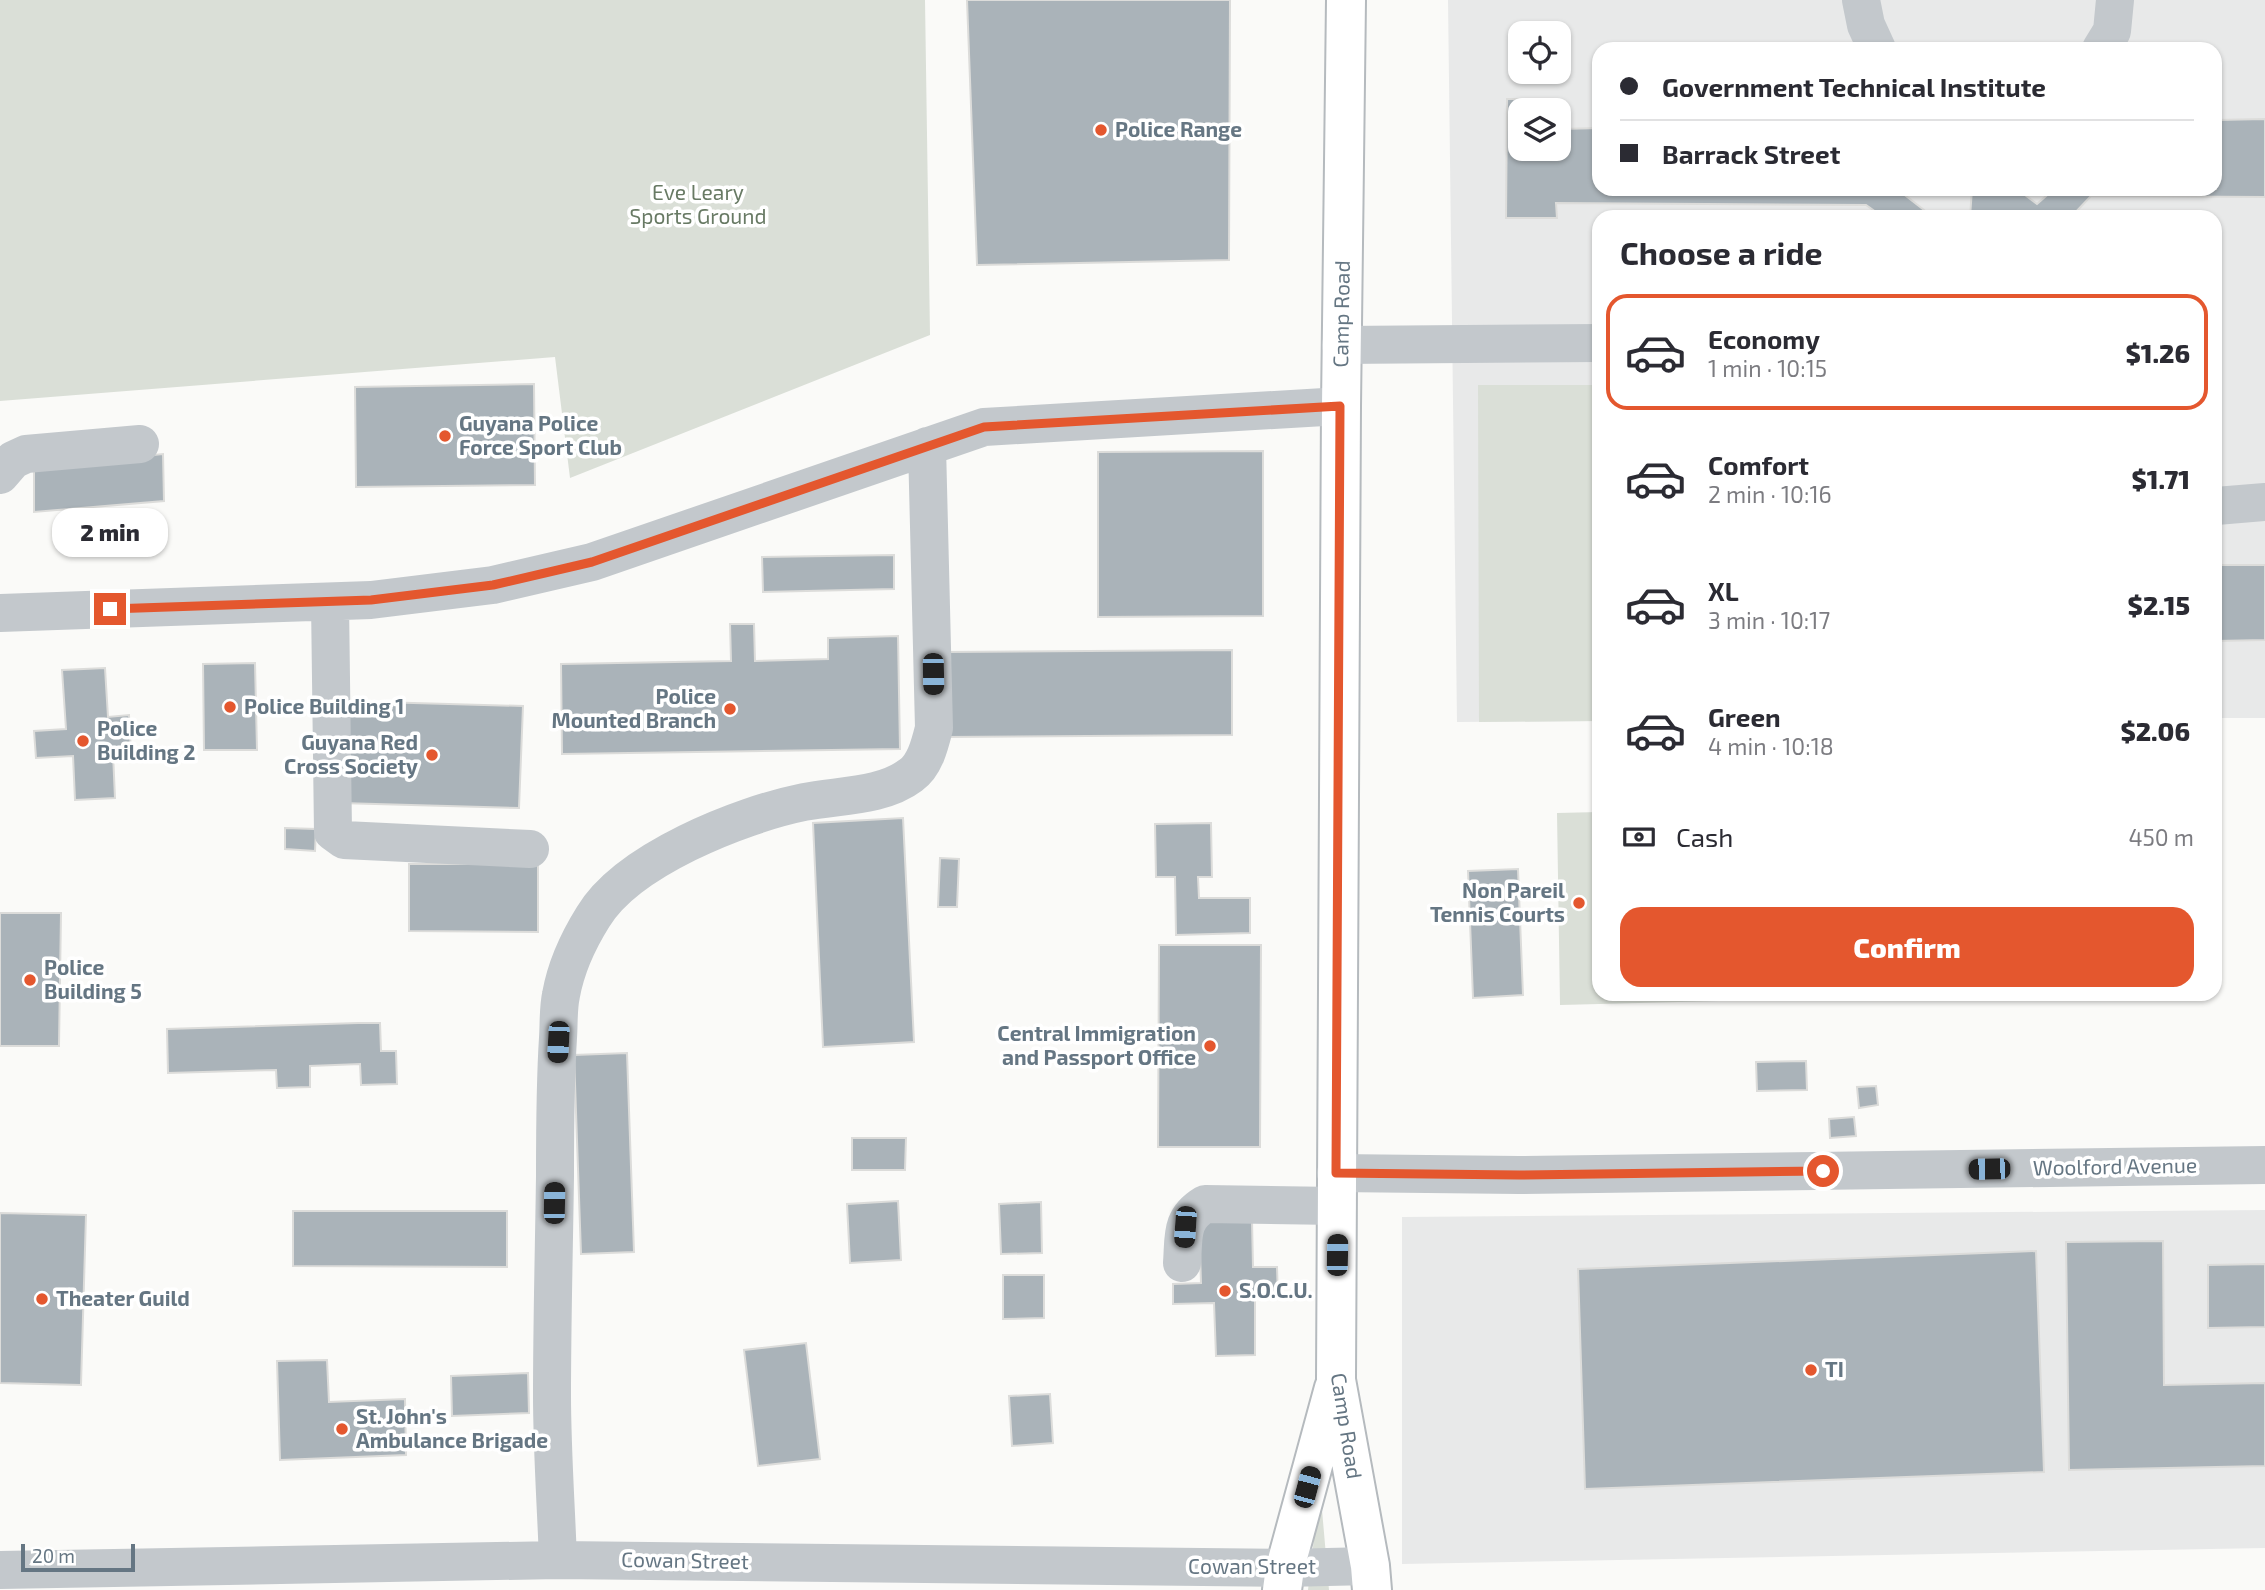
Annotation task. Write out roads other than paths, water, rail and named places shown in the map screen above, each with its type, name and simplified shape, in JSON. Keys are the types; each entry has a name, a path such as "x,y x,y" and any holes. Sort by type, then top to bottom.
{"main road":[{"name":"Camp Road","path":"1346,0 1340,406 1336,1380 1371,1581"},
{"path":"1284,1579 1336,1380"}],"street":[{"path":"1861,0 1866,25 1874,42"},
{"path":"2105,42 2112,31 2115,0"},
{"path":"1341,345 1592,343"},
{"path":"0,613 371,600 493,585 592,562 984,427 1340,406"},
{"path":"0,475 13,460 26,454 140,444"},
{"path":"558,1560 552,1397 556,1065 561,996 568,968 579,940 613,890 674,851 717,829 762,813 801,803 880,790 896,785 914,774 923,760 934,728 927,446"},
{"path":"2222,506 2265,502"},
{"path":"330,602 334,832 344,840 530,849"},
{"name":"Woolford Avenue","path":"1182,1263 1185,1227 1191,1212 1205,1204 1337,1189 1402,1174 1519,1175 2265,1165"},
{"name":"Cowan Street","path":"0,1570 558,1560 1371,1581"}],"place":[{"name":"Police Range","path":"1101,130"},
{"name":"Guyana Police Force Sport Club","path":"445,436"},
{"name":"Police Building 1","path":"230,707"},
{"name":"Police Mounted Branch","path":"730,709"},
{"name":"Police Building 2","path":"83,741"},
{"name":"Guyana Red Cross Society","path":"432,755"},
{"name":"Non Pareil Tennis Courts","path":"1579,903"},
{"name":"Police Building 5","path":"30,980"},
{"name":"Central Immigration and Passport Office","path":"1210,1046"},
{"name":"S.O.C.U.","path":"1225,1291"},
{"name":"Theater Guild","path":"42,1299"},
{"name":"TI","path":"1811,1370"},
{"name":"St. John's Ambulance Brigade","path":"342,1429"}],"park label":[{"name":"Eve Leary Sports Ground","path":"698,205"}]}
